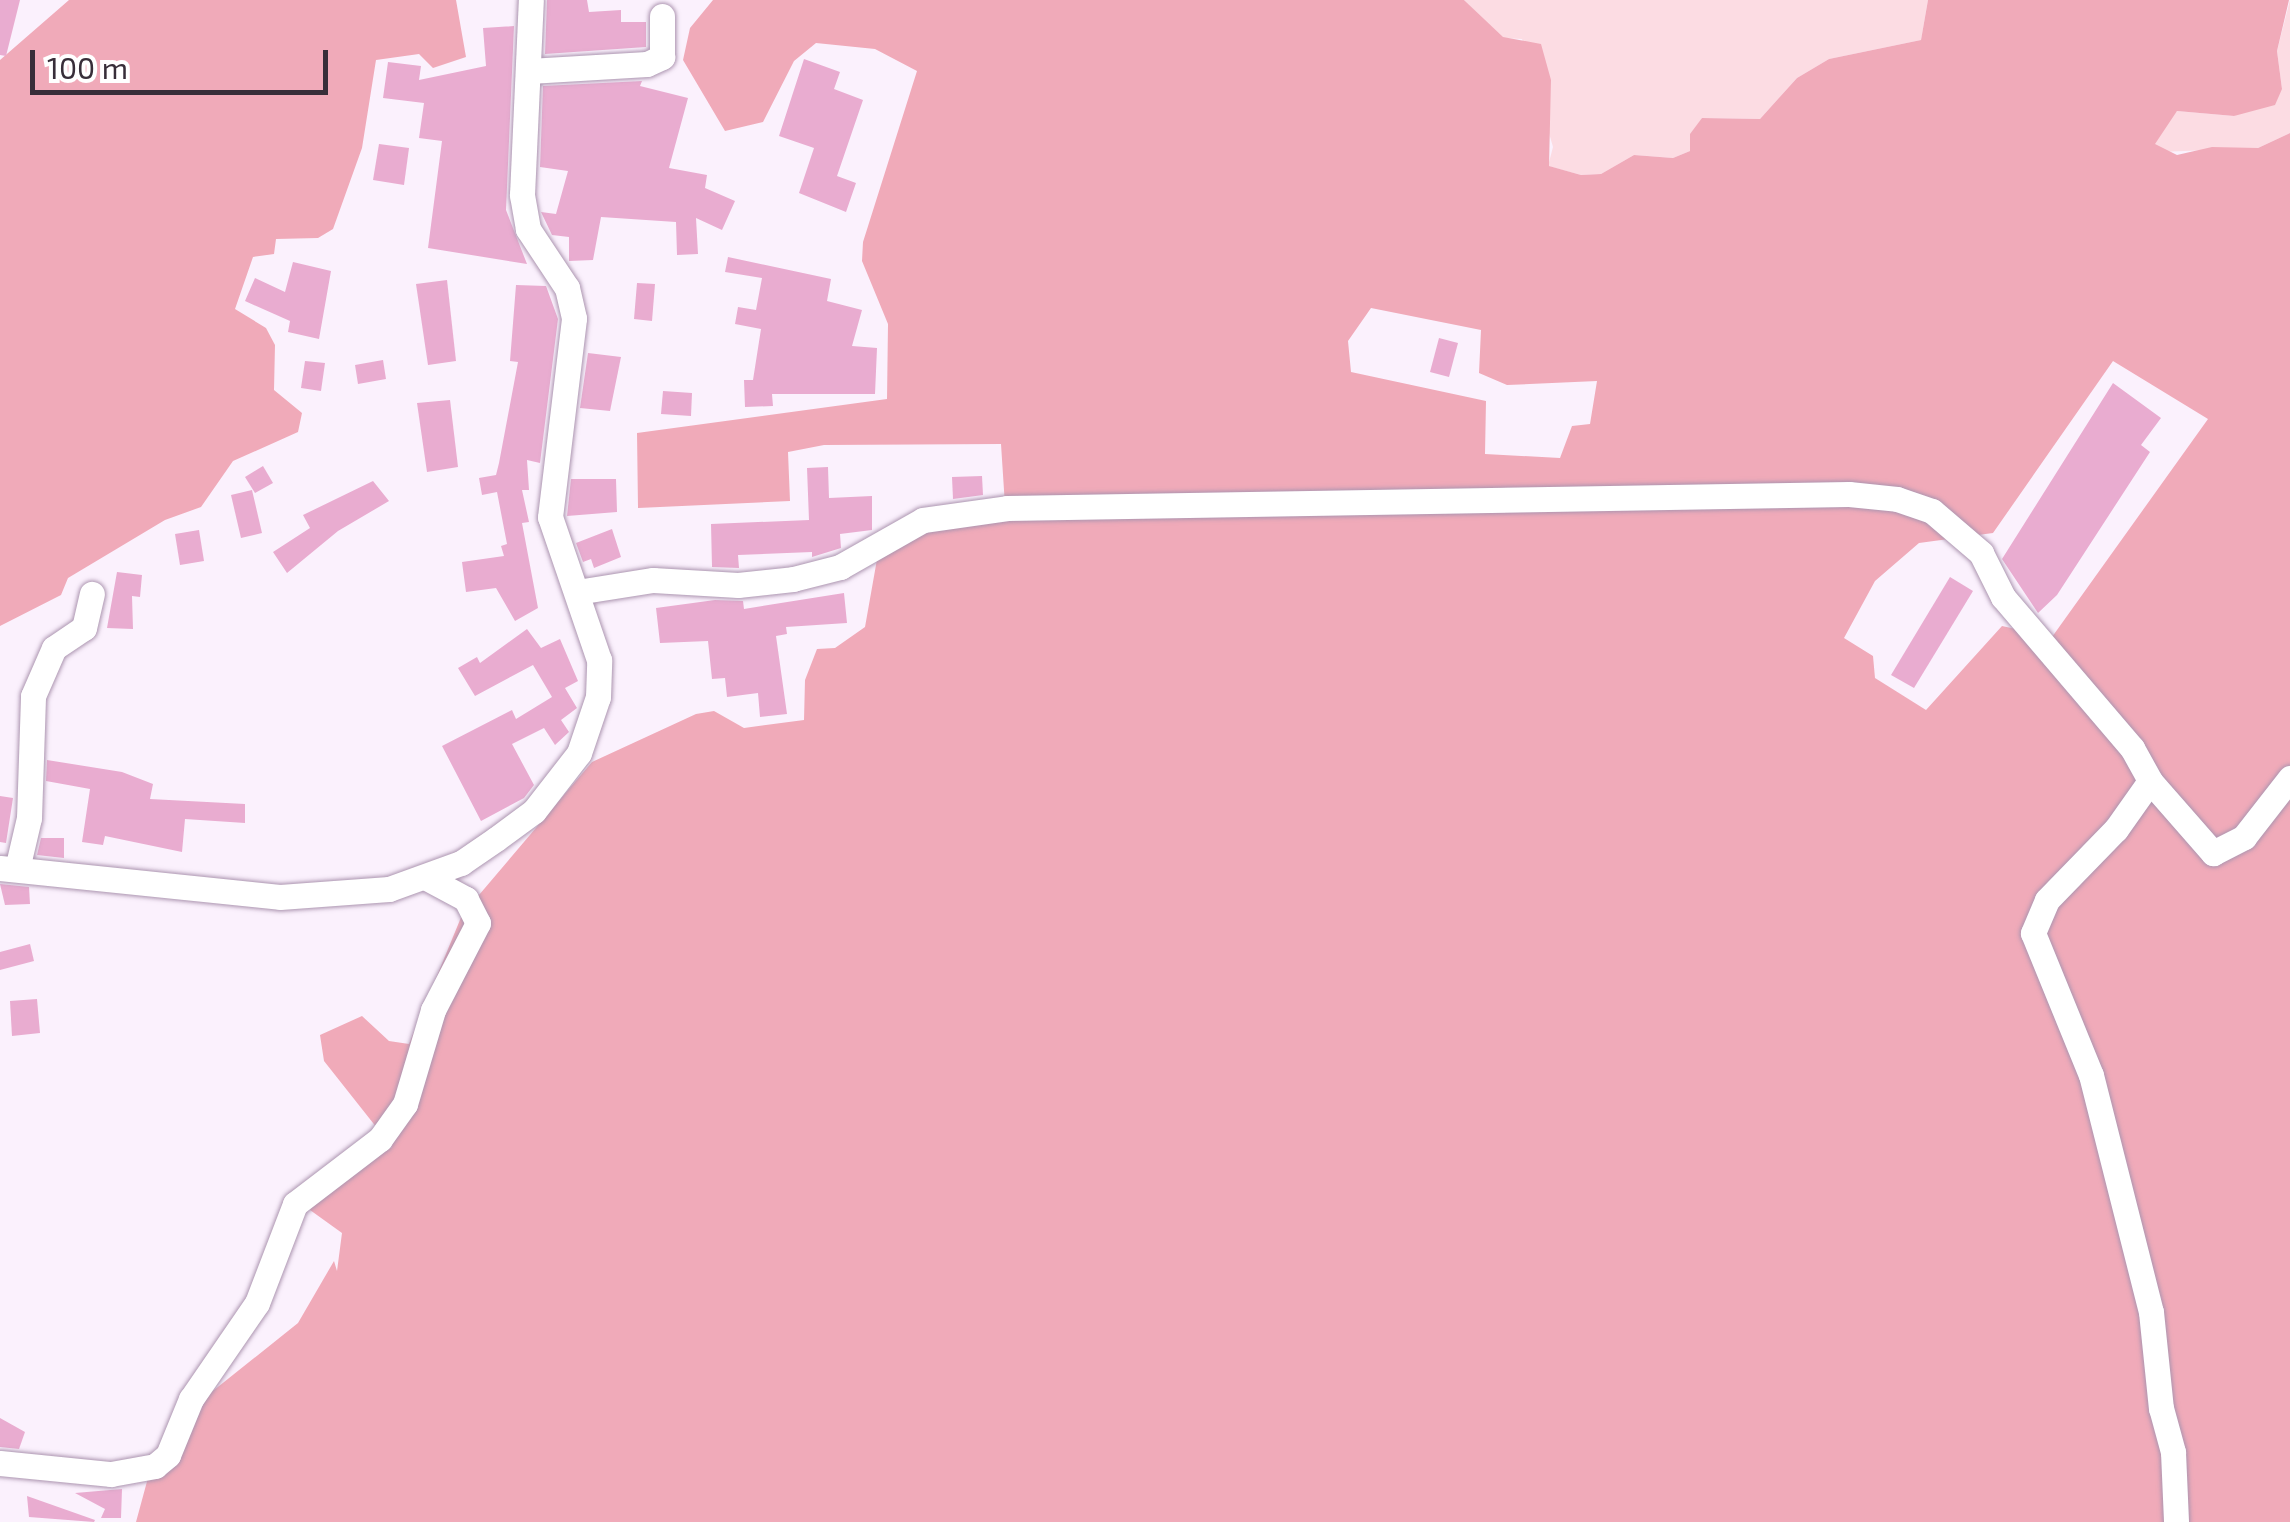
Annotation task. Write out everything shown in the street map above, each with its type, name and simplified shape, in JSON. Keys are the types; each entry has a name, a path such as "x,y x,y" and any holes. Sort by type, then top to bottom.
{"street":[{"path":"92,594 84,628 54,648 33,696 29,818 8,869 280,897 389,889 428,878 534,811 580,753 598,697 599,660 577,592 558,553 550,496 569,392 574,318 567,288 536,244 525,215 531,0"},
{"path":"529,70 648,64 662,58 662,16"},
{"path":"577,592 653,580 738,585 793,579 840,566 924,520 1006,508 1849,494 1896,498 1932,511 1981,552 2003,597 2132,748 2150,781 2213,852 2244,837 2290,778"},
{"path":"2150,781 2116,828 2047,900 2033,934 2091,1074 2151,1312 2161,1408 2173,1452 2176,1522"},
{"path":"0,1463 111,1474 155,1466 168,1455 198,1387 256,1304 295,1204 380,1138 405,1104 433,1010 478,923 466,899 428,878"}],"shaded area":[{"path":"69,0 456,0 466,57 433,68 419,54 376,60 362,148 333,229 318,238 276,239 274,254 253,257 235,309 266,328 275,345 274,390 302,413 298,432 233,461 201,507 165,520 68,578 61,595 0,626 0,60"},
{"path":"713,0 1464,0 1503,37 1541,44 1551,80 1549,166 1581,175 1601,174 1634,155 1673,158 1690,151 1690,134 1702,118 1760,119 1797,78 1829,59 1921,40 1928,0 2289,0 2277,51 2282,89 2275,105 2234,116 2177,111 2155,144 2177,155 2212,147 2258,148 2290,133 2290,1522 136,1522 155,1452 174,1422 298,1323 334,1261 337,1271 342,1233 310,1210 316,1192 392,1147 324,1061 320,1035 362,1016 389,1041 409,1044 462,915 592,762 696,714 714,711 744,728 804,720 805,680 817,649 835,648 865,627 879,548 946,526 1006,521 1001,444 824,445 788,452 790,501 638,508 637,433 887,399 888,324 862,261 863,242 917,71 875,49 816,43 794,61 763,122 725,131 683,60 690,28","holes":["1371,308 1481,330 1479,373 1507,385 1597,381 1590,424 1572,426 1560,458 1485,454 1486,401 1351,372 1348,341","2113,361 2208,419 2052,637 2002,626 1926,710 1875,678 1873,656 1844,638 1875,581 1919,543 1993,533"]},
{"path":"1464,0 1928,0 1921,40 1829,59 1797,78 1760,119 1702,118 1690,151 1673,158 1634,155 1601,174 1581,175 1548,166 1553,147 1522,39 1503,38"},
{"path":"2290,0 2290,133 2258,148 2160,152 2154,144 2162,125 2177,111 2234,116 2282,89 2277,51"}],"building":[{"path":"0,0 20,0 6,56 0,55"},
{"path":"547,0 587,0 589,12 621,10 621,22 646,22 646,47 545,54"},
{"path":"514,26 506,210 527,264 428,248 442,141 419,138 424,103 383,98 388,62 421,66 419,80 486,66 483,28"},
{"path":"804,59 840,72 834,89 863,100 837,176 856,183 846,212 799,193 814,148 779,136"},
{"path":"642,81 640,86 688,98 669,168 707,175 705,188 735,201 722,230 696,218 698,254 677,255 676,222 601,217 593,260 569,261 569,237 552,235 541,212 556,214 568,171 540,167 543,86"},
{"path":"379,144 409,148 404,185 373,180"},
{"path":"728,257 831,279 827,301 862,310 852,346 877,348 875,394 772,394 773,406 745,407 744,380 753,380 761,329 735,324 738,307 756,310 762,278 725,272"},
{"path":"293,262 331,271 319,339 288,332 290,321 245,301 255,278 285,292"},
{"path":"447,280 456,361 428,365 416,284"},
{"path":"637,283 655,284 652,321 634,319"},
{"path":"516,285 546,286 558,319 540,463 527,460 529,490 522,490 529,522 522,523 538,608 515,621 496,588 466,592 462,562 504,556 501,546 507,544 497,492 482,495 479,478 496,475 499,463 518,362 510,361"},
{"path":"1439,338 1458,343 1449,377 1430,372"},
{"path":"588,353 621,357 610,411 580,408"},
{"path":"383,360 386,379 358,384 355,365"},
{"path":"305,361 325,363 321,391 301,388"},
{"path":"2113,383 2161,418 2141,445 2150,452 2057,595 2038,613 2002,559"},
{"path":"663,391 692,393 691,416 661,414"},
{"path":"450,400 458,467 427,472 417,403"},
{"path":"263,466 273,483 255,493 245,477"},
{"path":"828,467 829,498 872,496 872,530 840,534 841,548 812,557 812,552 738,555 739,568 712,567 711,524 809,520 807,468"},
{"path":"982,476 983,495 953,499 952,477"},
{"path":"571,479 616,479 617,512 567,516"},
{"path":"373,481 389,501 338,531 287,573 273,552 310,528 303,515"},
{"path":"252,490 262,533 241,538 231,495"},
{"path":"612,529 621,557 594,568 591,559 583,562 576,543"},
{"path":"199,530 204,561 180,565 175,534"},
{"path":"117,572 142,575 140,597 132,596 133,629 107,628"},
{"path":"1950,577 1973,591 1914,688 1891,675"},
{"path":"844,593 847,623 786,627 787,634 776,636 787,714 760,717 758,693 727,697 725,678 712,679 708,641 660,643 656,608 715,600 743,601 744,609"},
{"path":"527,629 541,648 560,639 578,681 565,688 577,708 561,720 569,732 555,745 544,728 512,744 534,785 524,798 481,821 442,746 512,710 516,719 552,697 533,665 475,696 458,668 477,657 480,663"},
{"path":"47,760 122,772 153,784 150,799 245,804 245,823 185,819 182,852 105,836 103,845 82,842 90,789 46,781"},
{"path":"0,796 13,798 6,843 0,842"},
{"path":"41,838 64,838 64,858 37,855"},
{"path":"0,884 29,887 30,904 5,905"},
{"path":"30,944 34,961 0,970 0,952"},
{"path":"37,999 40,1033 12,1036 10,1001"},
{"path":"0,1418 25,1432 19,1449 0,1447"},
{"path":"122,1489 121,1518 101,1518 105,1509 75,1493"},
{"path":"27,1496 95,1520 29,1517"}]}
